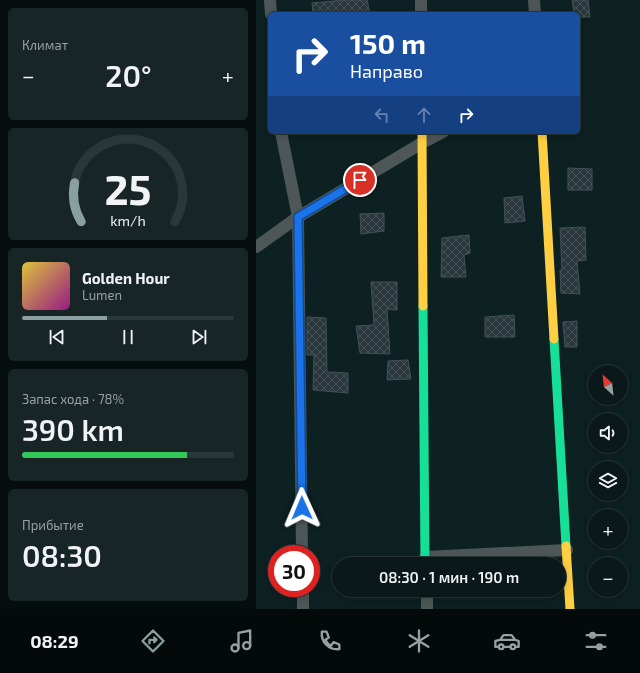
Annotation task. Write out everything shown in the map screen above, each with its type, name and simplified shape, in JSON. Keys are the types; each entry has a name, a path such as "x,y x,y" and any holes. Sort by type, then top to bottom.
{"street":[{"path":"270,0 271,12"},
{"path":"421,0 421,12"},
{"path":"534,0 534,12"},
{"path":"281,134 298,217 302,545"},
{"path":"256,247 298,217 422,137 435,134"},
{"path":"542,134 570,609"},
{"path":"422,137 425,557"},
{"path":"468,557 567,550"},
{"path":"302,597 303,609"},
{"path":"427,597 428,609"}],"building":[{"path":"367,0 370,12 313,12 312,3"},
{"path":"572,0 588,0 590,17 580,17 580,12 574,12"},
{"path":"568,168 592,169 592,190 568,190"},
{"path":"522,196 525,221 505,223 504,198"},
{"path":"384,213 384,231 361,234 360,214"},
{"path":"585,227 586,260 577,261 580,294 561,293 560,270 562,270 560,228"},
{"path":"469,235 470,253 464,255 466,277 441,277 442,238"},
{"path":"371,282 397,282 397,310 387,309 390,354 360,353 356,326 374,325"},
{"path":"514,315 515,337 485,337 485,317"},
{"path":"307,317 326,318 327,372 348,373 348,393 313,390 314,355 307,355"},
{"path":"577,321 577,347 565,347 563,322"},
{"path":"408,360 411,379 387,380 388,361"}],"traffic: fast":[{"path":"423,306 425,557"},
{"path":"554,339 566,546"}],"traffic: slow":[{"path":"422,134 423,306"},
{"path":"542,134 554,339"},
{"path":"566,546 570,609"}],"route":[{"path":"302,508 298,217 360,180"}]}
